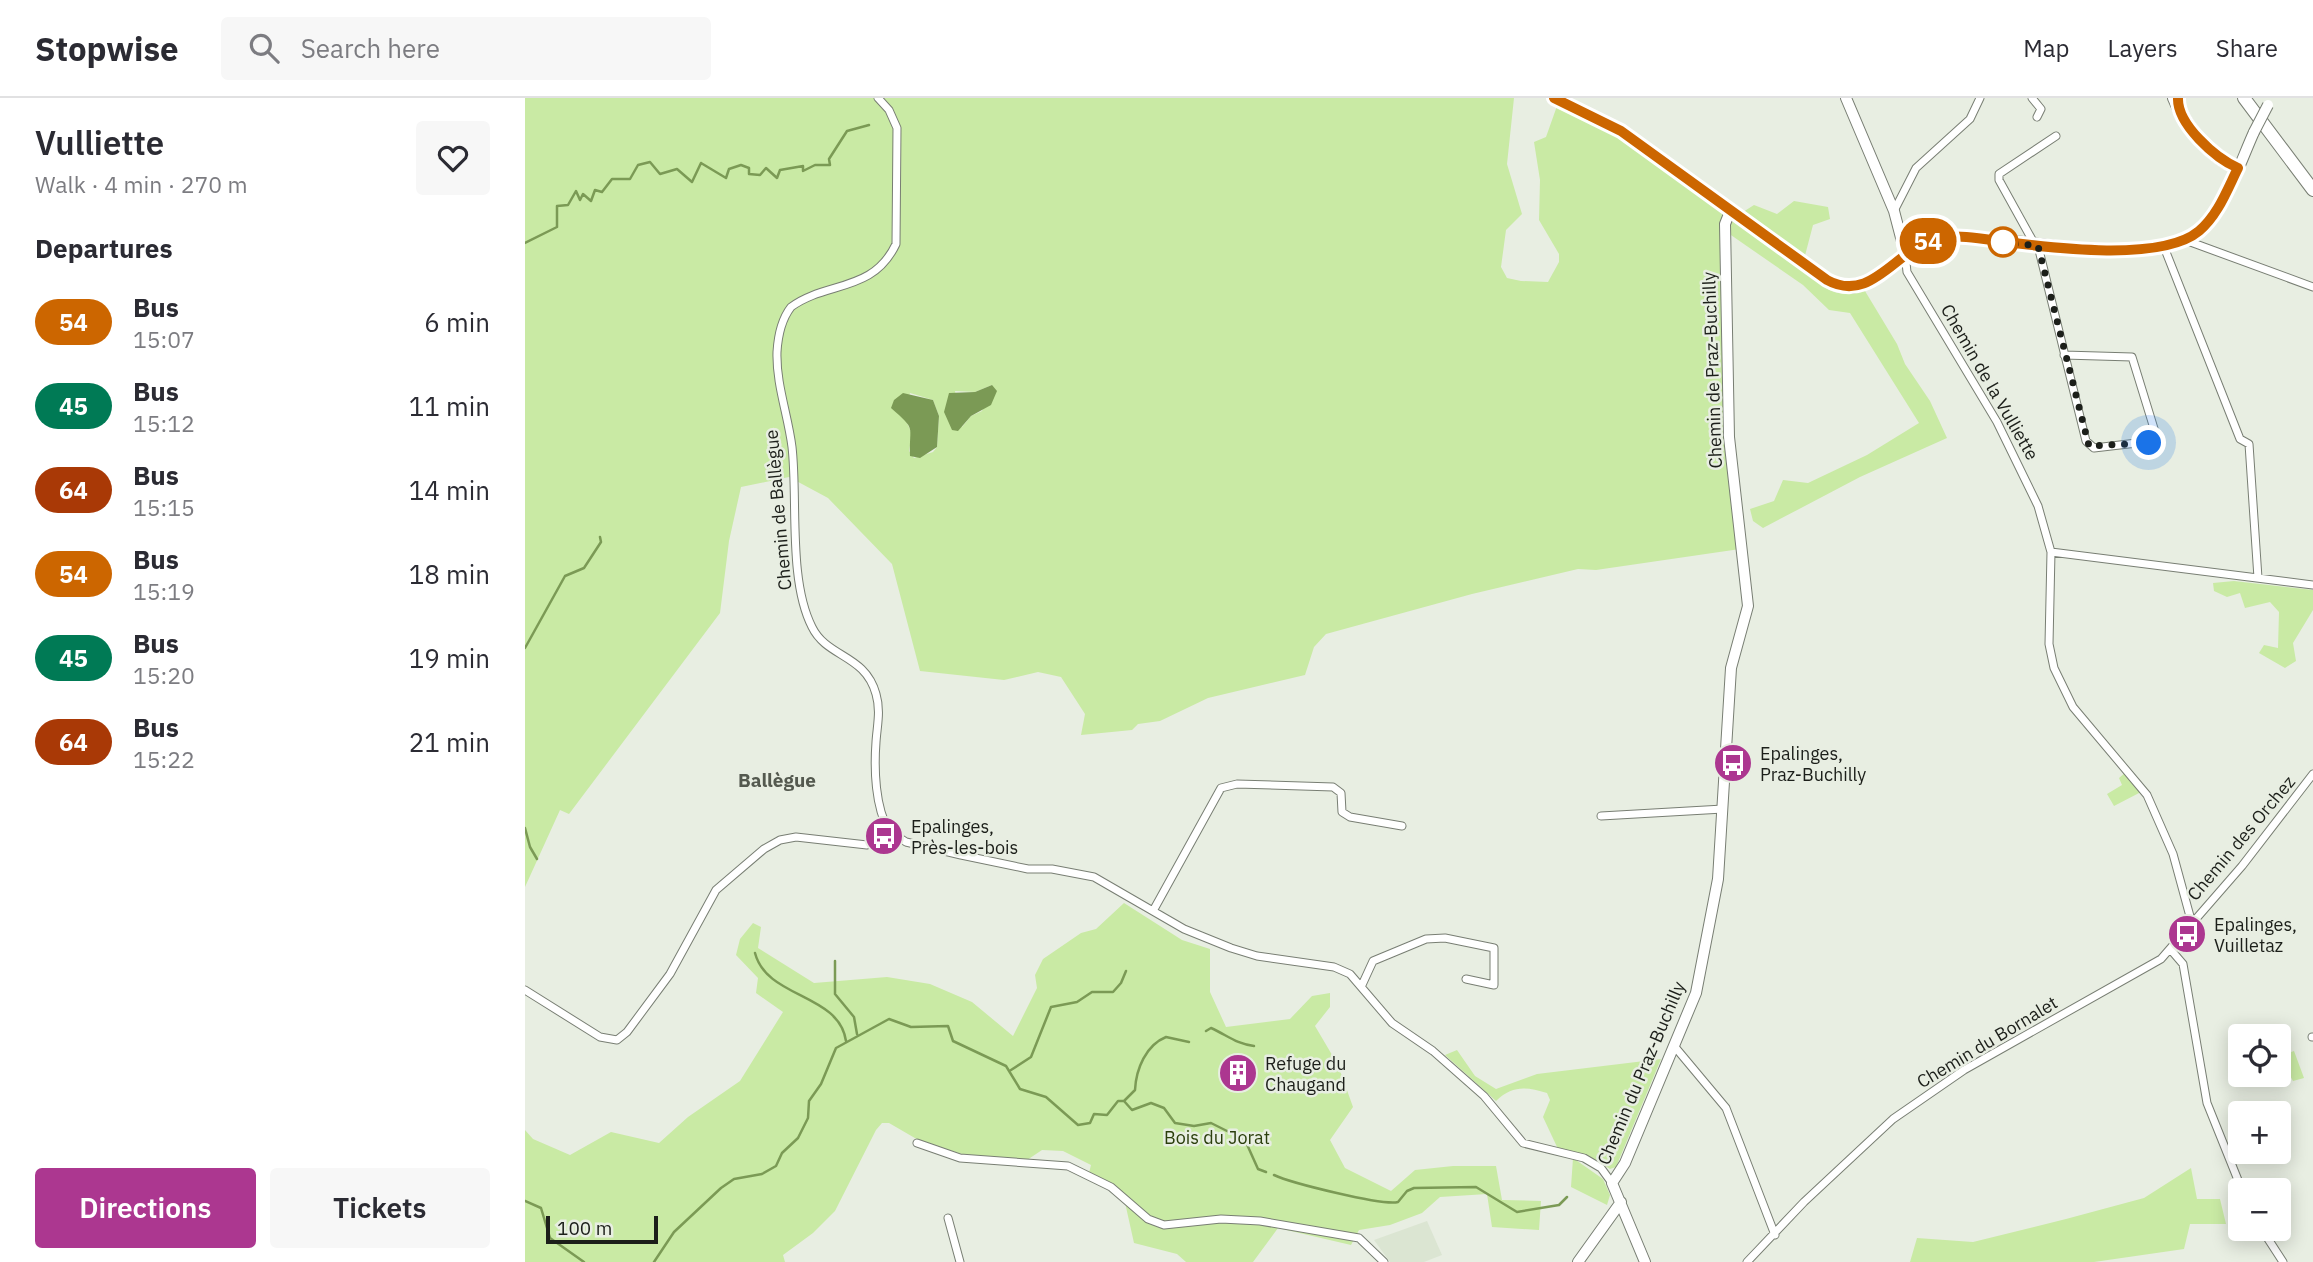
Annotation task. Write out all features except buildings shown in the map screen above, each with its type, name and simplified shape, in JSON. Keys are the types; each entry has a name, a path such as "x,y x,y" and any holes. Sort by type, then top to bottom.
{"main road":[{"path":"2243,98 2313,190"},
{"path":"2177,101 2213,154 2238,168"}],"street":[{"name":"Chemin de Ballègue","path":"878,98 889,110 897,128 896,244 892,253 867,277 792,307 781,328 777,361 792,450 797,560 807,615 817,635 858,663 874,687 879,714 876,743 878,797 886,827 895,837"},
{"path":"1553,98 1581,103 1836,285 1850,288 1863,286 1920,243 1956,237 2036,246 2105,249 2164,247 2185,240 2209,220 2270,101"},
{"path":"1846,98 1894,211 1905,253"},
{"path":"1894,211 1916,168 1970,120 1980,98"},
{"path":"2032,98 2041,109 2037,117"},
{"path":"2056,136 1999,174 1999,180 2036,246 2064,355 2089,446 2154,441 2156,435 2132,357 2064,355"},
{"name":"Chemin de Praz-Buchilly","path":"1731,209 1725,224 1729,437 1748,606 1735,655"},
{"path":"2185,240 2313,287"},
{"path":"2164,247 2229,414 2240,439 2248,443 2257,578"},
{"name":"Chemin de la Vulliette","path":"1905,253 1906,272 2018,460 2038,506 2051,552 2049,644 2054,668 2073,706 2147,795 2173,853 2191,920"},
{"path":"1892,265 1906,272"},
{"path":"2051,552 2313,585"},
{"name":"Chemin du Praz-Buchilly","path":"1612,1183 1625,1163 1696,993 1718,879 1727,699 1735,655"},
{"name":"Chemin des Orchez","path":"2191,920 2242,866 2313,774"},
{"path":"1153,911 1221,788 1237,784 1333,787 1341,793 1342,812 1350,817 1402,827"},
{"path":"1601,816 1723,809"},
{"path":"525,990 600,1037 617,1040 627,1032 670,974 716,890 764,849 780,840 796,837 867,845 895,837 1028,869 1086,874 1106,881 1184,929 1231,948 1257,956 1334,967 1350,974 1392,1023 1433,1051 1484,1096 1523,1143 1584,1158 1601,1168 1621,1202 1645,1262"},
{"name":"Chemin du Bornalet","path":"1747,1262 1776,1235 1804,1202 1893,1119 1964,1070 2155,964 2171,950 2191,920"},
{"path":"1362,985 1370,964 1378,958 1426,939 1445,938 1494,948 1494,985 1466,979"},
{"path":"2171,950 2183,964 2214,1124 2237,1178"},
{"path":"1675,1047 1725,1108 1776,1235"},
{"path":"917,1143 960,1158 1067,1166 1111,1187 1148,1219 1164,1225 1221,1219 1260,1221 1359,1238 1384,1262"},
{"path":"1577,1262 1621,1202"},
{"path":"948,1218 960,1262"},
{"path":"2269,1241 2283,1262"}],"shaded area":[{"path":"992,385 997,391 991,405 971,416 958,431 952,430 944,412 949,393 975,392"},
{"path":"903,393 933,400 939,416 937,447 920,458 910,456 910,429 891,408 894,400"},
{"path":"1427,1221 1442,1255 1424,1262 1390,1262 1374,1240"}],"green space":[{"path":"525,98 1514,98 1507,164 1522,214 1506,230 1501,267 1507,278 1548,282 1559,262 1559,254 1539,220 1540,180 1534,142 1546,137 1557,106 1593,120 1724,214 1740,549 1596,570 1578,569 1472,594 1326,634 1314,647 1305,675 1208,698 1160,721 1138,724 1132,730 1081,735 1085,714 1061,677 1038,672 1004,680 920,671 892,564 828,498 789,477 741,487 729,541 720,613 569,814 560,810 525,887","holes":["992,385 982,411 971,416 962,427 955,391 975,392","910,393 933,400 939,416 937,447 933,452 914,458 909,451 912,434 904,416"]},
{"path":"1794,201 1828,207 1830,219 1813,225 1802,267 1817,281 1837,293 1865,291 1897,344 1905,364 1930,401 1947,438 1860,477 1763,528 1753,521 1750,509 1774,501 1783,480 1808,483 1867,455 1919,423 1850,313 1829,310 1803,285 1728,233 1732,219 1754,205 1777,214"},
{"path":"2234,581 2313,590 2313,610 2293,643 2296,661 2285,668 2259,653 2264,645 2278,648 2279,612 2270,602 2245,608 2240,593 2227,597 2214,591 2213,583"},
{"path":"2126,772 2141,792 2114,806 2107,794 2122,785 2119,778"},
{"name":"Bois du Jorat","path":"1124,903 1182,940 1210,949 1210,992 1226,1027 1290,1019 1312,996 1330,993 1330,1007 1315,1026 1338,1065 1353,1107 1330,1140 1345,1168 1391,1191 1415,1170 1453,1166 1496,1166 1502,1200 1541,1201 1539,1230 1492,1227 1487,1194 1440,1197 1422,1213 1390,1225 1359,1230 1351,1245 1278,1228 1253,1262 1186,1262 1177,1254 1134,1243 1124,1198 1088,1177 1091,1165 1063,1151 1042,1150 1027,1160 962,1154 920,1141 889,1123 882,1123 835,1211 813,1233 783,1255 785,1262 525,1262 525,1130 533,1139 570,1155 611,1132 659,1143 688,1117 740,1081 783,1012 756,993 758,978 736,955 740,939 753,923 761,927 758,948 814,983 887,977 930,984 972,1002 1013,1036 1037,988 1035,975 1043,959 1081,933 1096,929"},
{"path":"1457,1050 1475,1076 1496,1089 1537,1074 1661,1059 1616,1167 1610,1169 1596,1160 1558,1149 1543,1117 1550,1100 1547,1093 1520,1089 1508,1092 1496,1101 1445,1055"},
{"path":"2294,1051 2304,1078 2293,1081 2291,1077 2291,1052"},
{"path":"1573,1158 1603,1179 1610,1195 1607,1205 1571,1187"},
{"path":"2191,1168 2197,1199 2220,1199 2226,1224 2190,1224 2184,1249 2094,1262 1910,1262 1917,1238 1973,1242 2066,1219 2144,1198"}],"waterway":[{"path":"525,243 557,227 557,206 568,205 576,191 580,200 583,194 591,201 595,190 602,192 612,179 630,179 638,165 650,162 660,174 677,169 692,182 701,163 726,178 729,169 741,165 749,168 749,174 760,175 766,168 777,178 780,170 803,166 803,171 815,165 830,165 829,159 847,131 869,125"},
{"path":"525,648 565,576 584,568 601,542 600,537"},
{"path":"525,828 530,847 537,859"},
{"path":"755,953 762,968 773,979 831,1013 841,1025 846,1041"},
{"path":"835,961 835,994 854,1017 857,1034"},
{"path":"1011,1070 1031,1057 1051,1007 1077,1002 1092,992 1113,992 1126,971"},
{"path":"654,1262 674,1232 721,1188 734,1179 762,1174 776,1166 782,1153 798,1138 808,1118 809,1101 821,1084 836,1048 889,1019 911,1027 948,1026 953,1041 1006,1066 1020,1089 1046,1097 1078,1125 1090,1123 1094,1114 1107,1115 1118,1101 1124,1101 1132,1110 1151,1103 1164,1108 1175,1123 1194,1126 1211,1123 1245,1140 1258,1169 1266,1172"},
{"path":"1206,1031 1211,1028 1254,1046"},
{"path":"1124,1101 1135,1090 1140,1066 1153,1046 1166,1037 1189,1042"},
{"path":"1274,1175 1337,1193 1389,1202 1398,1202 1407,1191 1414,1188 1476,1187 1517,1212 1559,1205 1567,1197"},
{"path":"525,1201 541,1208 550,1238 584,1262"}],"bus line":[{"name":"54","path":"1554,98 1621,131 1827,280 1842,287 1856,288 1885,272 1913,247 1942,237 1966,237 2051,248 2135,249 2164,247 2198,232 2217,208 2238,168 2221,160 2209,150 2183,117 2178,107 2178,98"}],"place":[{"name":"Epalinges, Praz-Buchilly","path":"1733,763"},
{"name":"Epalinges, Près-les-bois","path":"884,836"},
{"name":"Epalinges, Vuilletaz","path":"2187,934"},
{"name":"Refuge du Chaugand","path":"1238,1073"}],"district":[{"name":"Ballègue","path":"777,780"}],"route":[{"path":"2003,242 2038,246 2089,446 2094,448 2149,443"}]}
